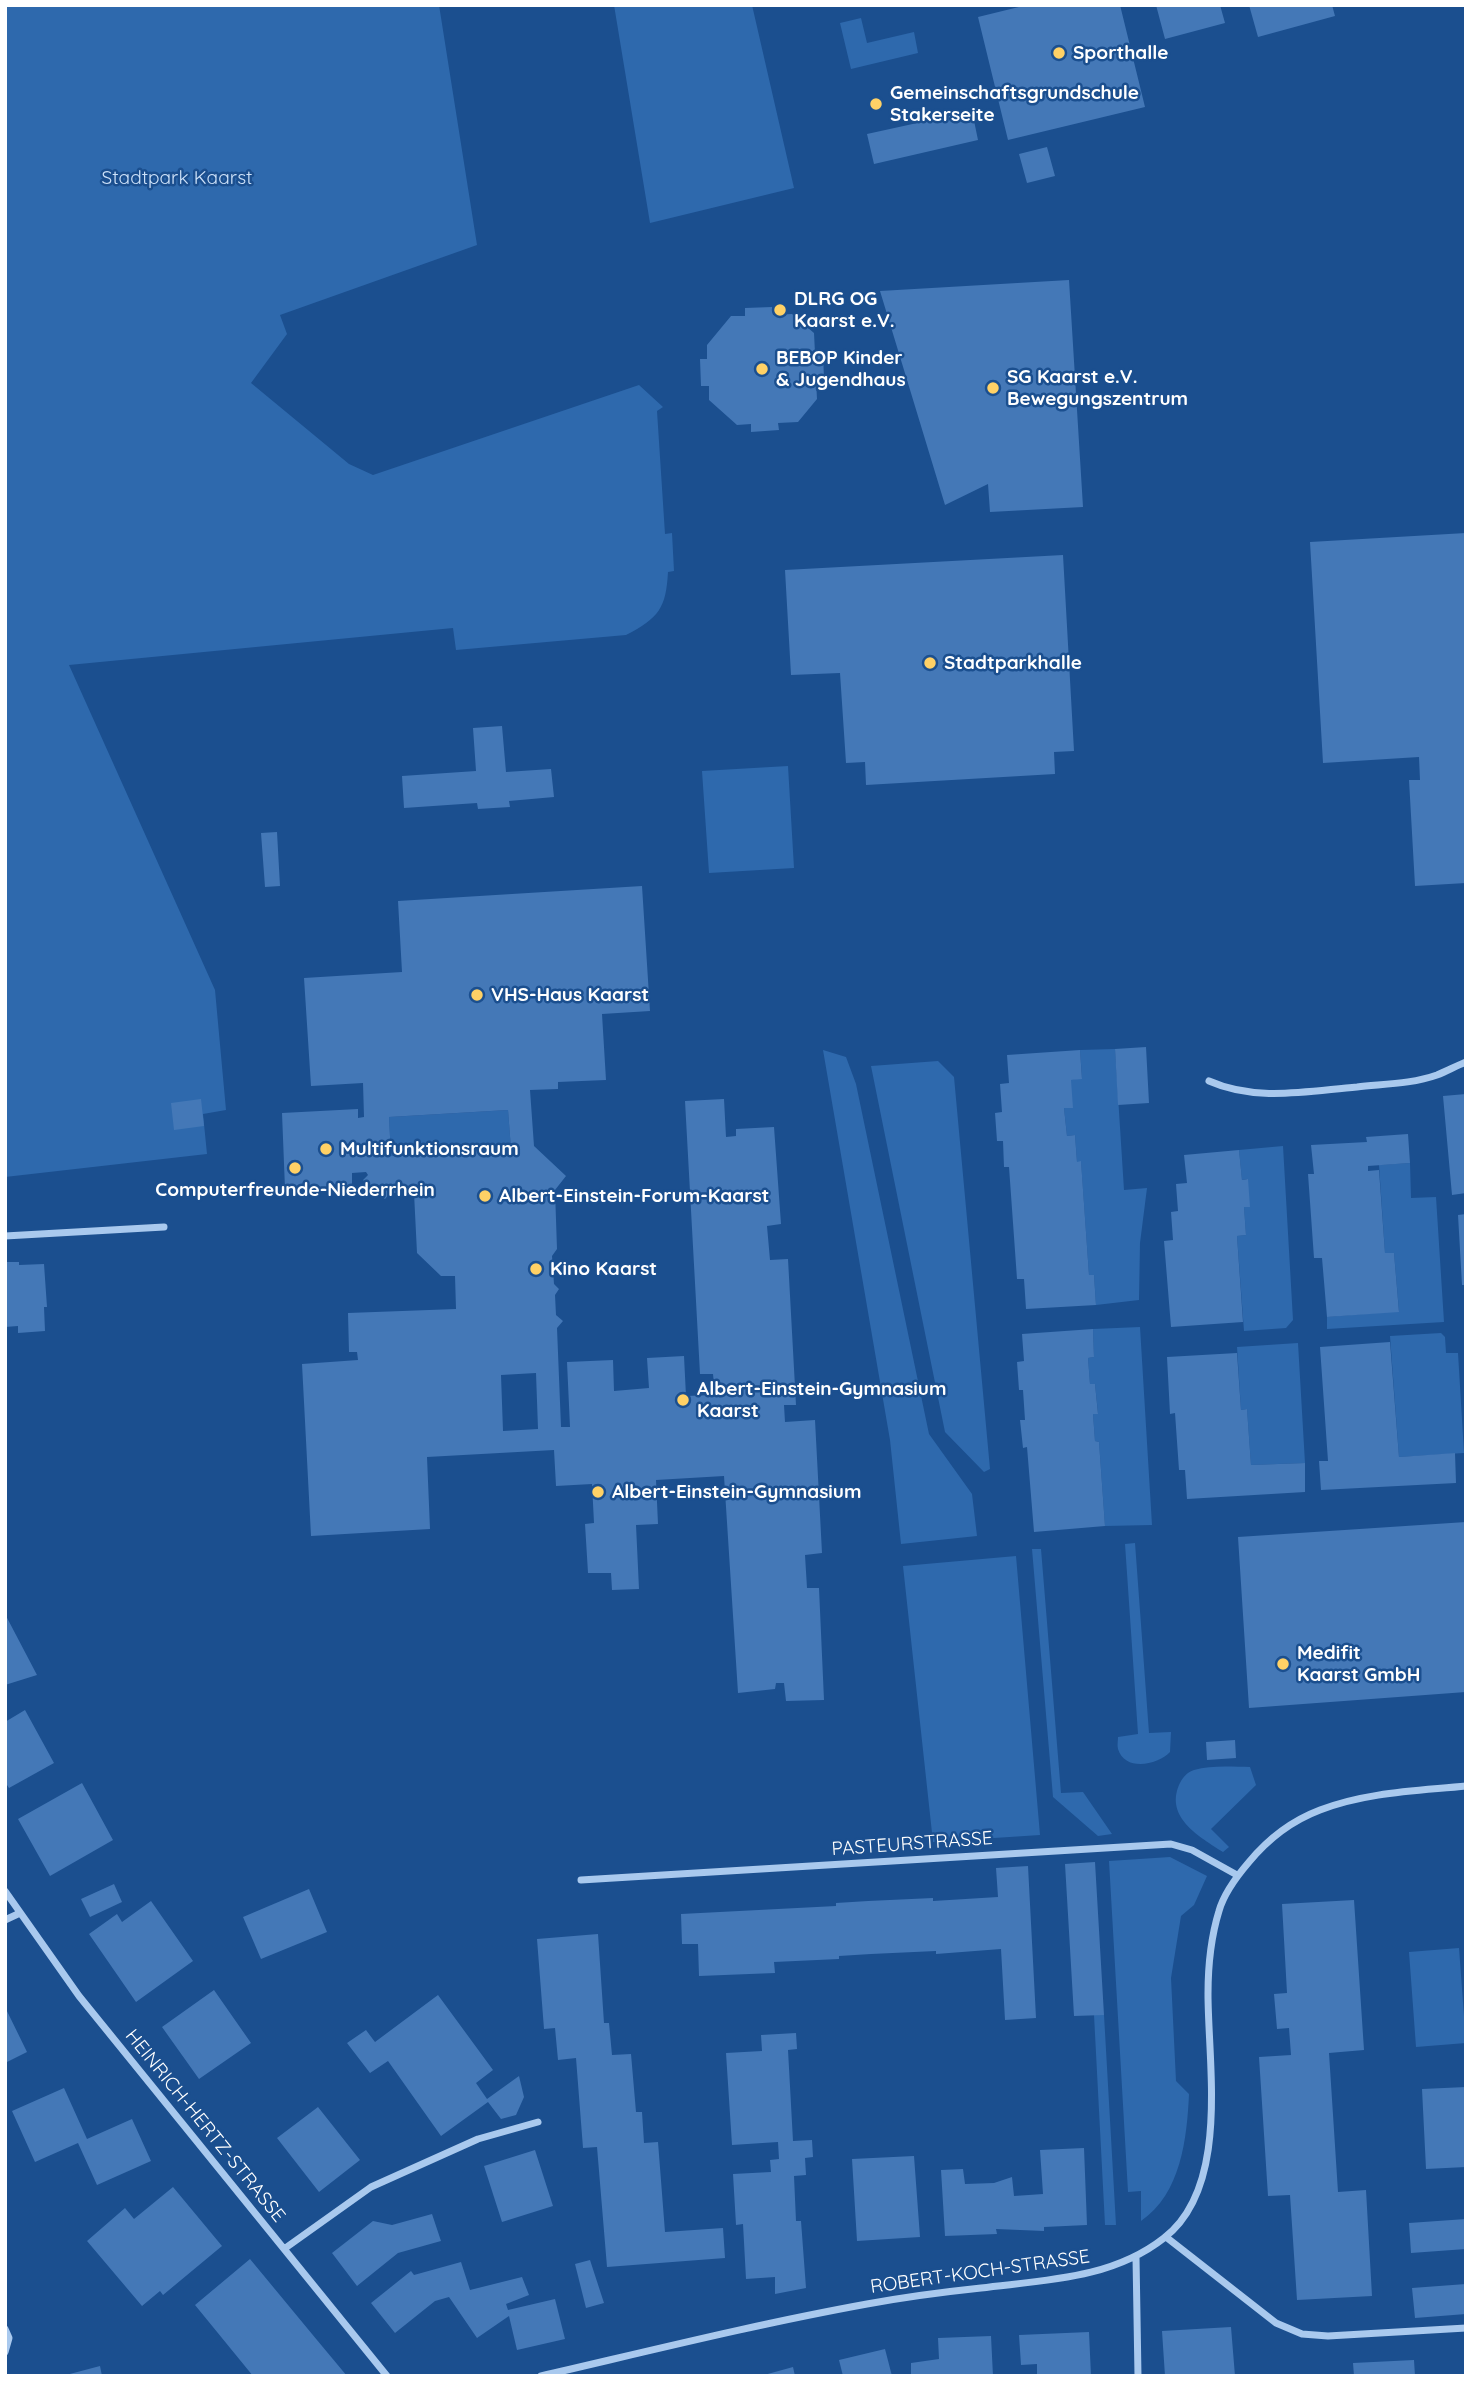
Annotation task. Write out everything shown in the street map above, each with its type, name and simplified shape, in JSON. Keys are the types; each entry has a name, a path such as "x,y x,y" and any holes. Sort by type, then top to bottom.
{"street":[{"path":"1209,1081 1243,1092 1287,1093 1402,1083 1435,1076 1466,1062"},
{"path":"5,1236 164,1227"},
{"name":"ROBERT-KOCH-STRASSE","path":"541,2376 711,2336 868,2304 1102,2271 1136,2257 1166,2237 1179,2224 1193,2202 1207,2159 1210,2123 1210,1955 1219,1908 1237,1875 1264,1843 1290,1825 1320,1810 1364,1798 1466,1786"},
{"name":"PASTEURSTRASSE","path":"581,1880 1171,1844 1192,1850 1237,1875"},
{"name":"HEINRICH-HERTZ-STRASSE","path":"5,1891 79,1996 387,2376"},
{"path":"5,1920 20,1913"},
{"path":"284,2249 371,2187 478,2140 538,2122"},
{"path":"1166,2237 1276,2323 1302,2333 1328,2336 1466,2328"},
{"path":"1136,2257 1138,2376"},
{"path":"5,2329 9,2338 5,2352"}],"green space":[{"name":"Stadtpark Kaarst","path":"5,5 439,5 477,245 280,315 287,334 251,383 349,464 373,475 639,385 663,407 657,411 665,534 672,533 674,571 668,572 665,595 659,611 626,635 456,650 453,628 69,665 215,990 226,1110 203,1114 207,1154 5,1177"},
{"path":"614,5 752,5 794,188 650,223"},
{"path":"861,18 867,43 914,32 918,53 851,69 840,23"},
{"path":"788,766 794,868 709,873 702,771"},
{"path":"1115,1049 1124,1190 1147,1188 1140,1243 1139,1300 1096,1305 1094,1275 1089,1275 1081,1162 1077,1162 1075,1135 1067,1136 1064,1108 1071,1080 1082,1078 1080,1050"},
{"path":"823,1050 846,1057 856,1084 929,1434 972,1494 977,1536 901,1544 890,1440"},
{"path":"938,1061 954,1077 990,1469 984,1472 945,1432 871,1066"},
{"path":"508,1110 511,1149 391,1156 389,1117"},
{"path":"1283,1146 1293,1320 1286,1328 1244,1331 1237,1236 1246,1235 1244,1207 1249,1207 1247,1179 1242,1180 1239,1150"},
{"path":"1410,1163 1411,1198 1436,1197 1444,1322 1327,1329 1327,1317 1399,1311 1394,1253 1385,1253 1379,1165"},
{"path":"1140,1327 1152,1525 1105,1526 1099,1442 1095,1441 1093,1414 1098,1413 1095,1384 1090,1384 1088,1358 1094,1357 1093,1329"},
{"path":"1441,1333 1445,1337 1446,1353 1458,1353 1464,1453 1399,1457 1390,1336"},
{"path":"1298,1343 1305,1463 1251,1465 1247,1409 1241,1410 1237,1347"},
{"path":"1135,1543 1149,1733 1171,1732 1170,1752 1158,1760 1142,1764 1127,1761 1118,1749 1118,1737 1138,1734 1125,1544"},
{"path":"1032,1549 1041,1549 1061,1793 1083,1792 1112,1834 1098,1836 1053,1797"},
{"path":"1016,1556 1040,1835 933,1842 903,1566"},
{"path":"1250,1767 1256,1785 1211,1829 1229,1847 1223,1852 1195,1833 1181,1817 1176,1797 1179,1785 1189,1772 1201,1768"},
{"path":"1170,1857 1207,1876 1194,1905 1181,1916 1171,1978 1176,2081 1189,2094 1183,2146 1173,2181 1165,2196 1141,2221 1141,2191 1128,2192 1109,1861"},
{"path":"1459,1948 1466,2043 1416,2047 1409,1952"},
{"path":"1094,2015 1104,2015 1116,2225 1105,2225"}],"building":[{"name":"Sporthalle","path":"1027,5 1120,5 1145,107 1008,140 978,17"},
{"path":"1156,5 1220,5 1225,23 1165,39"},
{"path":"1249,5 1332,5 1335,16 1258,37"},
{"path":"972,111 978,140 874,164 867,134"},
{"path":"1047,147 1055,176 1027,183 1019,154"},
{"name":"SG Kaarst e.V. Bewegungszentrum","path":"1069,280 1083,507 990,512 988,484 945,505 880,291"},
{"name":"BEBOP Kinder & Jugendhaus","path":"772,307 773,315 792,314 814,333 815,353 823,352 824,379 816,380 817,399 798,422 778,423 779,430 751,432 751,424 737,425 709,400 709,386 701,386 700,359 707,359 707,345 731,316 745,316 745,308"},
{"path":"1466,533 1466,883 1415,886 1409,780 1420,780 1419,757 1323,763 1310,542"},
{"name":"Stadtparkhalle","path":"1063,555 1074,751 1054,752 1055,774 866,785 865,762 846,763 840,673 791,675 785,570"},
{"path":"502,726 506,772 551,769 554,797 509,801 510,807 478,809 477,803 404,808 402,776 476,771 473,728"},
{"path":"277,832 280,886 265,887 261,833"},
{"path":"642,886 650,1011 602,1014 606,1080 558,1082 558,1089 530,1090 534,1146 566,1176 555,1190 557,1249 552,1256 554,1284 559,1289 555,1295 556,1315 563,1321 557,1328 561,1427 570,1427 567,1362 613,1360 614,1391 649,1388 647,1358 684,1356 686,1396 715,1395 713,1374 700,1374 685,1101 724,1099 726,1137 736,1136 736,1129 774,1127 781,1224 767,1226 770,1260 788,1259 796,1405 784,1405 785,1422 815,1420 822,1553 805,1555 807,1588 819,1588 824,1700 786,1701 784,1683 776,1683 775,1689 738,1693 724,1476 656,1480 658,1524 636,1525 639,1589 612,1590 611,1573 588,1573 585,1524 594,1523 592,1484 556,1486 554,1450 427,1457 430,1529 311,1536 302,1364 358,1360 357,1352 349,1352 348,1313 456,1309 455,1276 441,1276 417,1253 414,1193 390,1193 385,1199 363,1180 368,1175 366,1172 352,1173 352,1186 285,1189 282,1113 358,1109 358,1118 364,1117 363,1083 311,1086 304,978 402,972 398,901","holes":["508,1110 511,1149 391,1156 389,1117","536,1373 538,1429 503,1431 501,1375"]},
{"path":"1146,1047 1149,1103 1118,1105 1115,1049"},
{"path":"1080,1050 1082,1079 1071,1080 1073,1108 1064,1108 1067,1136 1075,1135 1077,1162 1081,1161 1089,1275 1094,1275 1096,1305 1026,1309 1024,1279 1017,1279 1009,1167 1004,1167 1003,1141 997,1141 995,1113 1002,1112 1000,1084 1009,1083 1007,1055"},
{"path":"1466,1094 1466,1193 1452,1195 1443,1096"},
{"path":"201,1099 204,1126 174,1130 171,1103"},
{"path":"1408,1134 1410,1163 1368,1166 1368,1171 1379,1170 1385,1253 1394,1253 1399,1312 1327,1317 1322,1258 1314,1258 1308,1174 1314,1174 1311,1145 1367,1142 1366,1137"},
{"path":"1239,1150 1242,1180 1248,1179 1250,1207 1244,1207 1246,1235 1237,1236 1243,1322 1171,1327 1164,1241 1173,1240 1171,1212 1178,1211 1176,1184 1187,1183 1184,1155"},
{"path":"1466,1214 1466,1285 1462,1285 1458,1215"},
{"path":"5,1262 19,1262 19,1265 44,1264 47,1307 44,1307 45,1331 18,1333 18,1326 5,1327"},
{"path":"1093,1329 1094,1357 1088,1358 1090,1384 1095,1384 1098,1414 1093,1414 1095,1441 1099,1442 1105,1526 1034,1532 1027,1447 1023,1448 1020,1420 1025,1420 1023,1390 1019,1390 1017,1362 1024,1361 1022,1334"},
{"path":"1390,1342 1399,1457 1455,1453 1456,1483 1321,1490 1319,1461 1328,1461 1320,1347"},
{"path":"1237,1353 1241,1410 1247,1409 1251,1465 1305,1463 1305,1492 1187,1499 1185,1470 1179,1470 1175,1413 1170,1414 1167,1357"},
{"path":"1466,1522 1466,1692 1249,1708 1238,1537"},
{"path":"5,1614 37,1675 5,1685"},
{"path":"25,1710 54,1763 9,1788 5,1782 5,1722"},
{"path":"1235,1740 1236,1758 1207,1760 1206,1742"},
{"path":"82,1783 113,1840 50,1876 18,1819"},
{"path":"1095,1862 1104,2015 1074,2016 1065,1864"},
{"path":"1028,1866 1036,2018 1005,2020 1001,1949 936,1954 936,1951 839,1956 839,1959 774,1962 775,1973 699,1976 698,1944 682,1944 681,1914 836,1906 836,1903 868,1901 998,1897 996,1868"},
{"path":"114,1884 122,1902 90,1917 81,1899"},
{"path":"309,1889 327,1932 261,1959 243,1917"},
{"path":"1354,1900 1364,2050 1329,2053 1338,2192 1366,2190 1372,2296 1297,2300 1290,2195 1268,2196 1259,2057 1291,2055 1289,2028 1277,2029 1274,1994 1287,1993 1282,1904"},
{"path":"151,1901 193,1961 136,2002 89,1934 117,1914 122,1922"},
{"path":"598,1934 604,2023 609,2023 612,2055 631,2054 636,2112 642,2112 644,2143 658,2142 665,2232 723,2228 725,2258 607,2267 597,2147 583,2148 576,2058 558,2060 555,2028 544,2029 537,1939"},
{"path":"214,1990 251,2043 199,2079 162,2027"},
{"path":"438,1995 493,2070 476,2083 487,2099 519,2076 524,2097 516,2115 501,2119 488,2102 441,2136 388,2061 370,2073 347,2043 366,2030 375,2042"},
{"path":"5,2007 27,2052 5,2063"},
{"path":"796,2033 797,2049 788,2050 793,2141 812,2140 813,2157 805,2158 806,2175 794,2176 796,2221 801,2221 806,2288 775,2294 775,2277 746,2279 743,2224 736,2225 733,2174 771,2172 770,2160 779,2159 778,2142 732,2145 726,2053 762,2051 761,2035"},
{"path":"1466,2087 1466,2167 1426,2169 1422,2089"},
{"path":"64,2088 87,2139 132,2119 151,2161 97,2185 78,2143 35,2162 12,2111"},
{"path":"318,2107 360,2160 319,2192 277,2138"},
{"path":"1084,2148 1087,2225 1044,2227 1044,2231 996,2229 997,2234 945,2236 941,2170 963,2169 965,2184 994,2183 1012,2177 1014,2196 1043,2194 1040,2150"},
{"path":"535,2150 553,2206 502,2222 484,2166"},
{"path":"914,2156 920,2237 857,2241 852,2159"},
{"path":"173,2187 222,2246 163,2295 160,2291 142,2306 87,2241 125,2208 134,2219"},
{"path":"432,2214 441,2241 398,2253 357,2286 332,2253 373,2221 392,2225"},
{"path":"1466,2219 1466,2249 1411,2253 1409,2223"},
{"path":"250,2259 347,2376 253,2376 195,2305"},
{"path":"590,2260 604,2303 586,2308 575,2264"},
{"path":"461,2262 470,2290 522,2277 529,2295 506,2304 508,2310 555,2299 565,2339 517,2350 509,2316 477,2338 449,2297 435,2301 395,2333 371,2303 411,2271 414,2275"},
{"path":"1466,2284 1466,2314 1415,2318 1412,2288"},
{"path":"1231,2327 1235,2376 1165,2376 1162,2331"},
{"path":"1089,2332 1091,2376 1037,2376 1037,2364 1021,2365 1019,2335"},
{"path":"991,2336 993,2376 911,2376 911,2363 939,2359 938,2338"},
{"path":"885,2349 892,2376 843,2376 839,2360"},
{"path":"1414,2360 1415,2376 1354,2376 1353,2363"},
{"path":"100,2366 102,2376 66,2376 66,2375"},
{"path":"793,2367 795,2376 764,2376 764,2375"}],"place":[{"name":"Sporthalle","path":"1059,53"},
{"name":"Gemeinschaftsgrundschule Stakerseite","path":"876,104"},
{"name":"DLRG OG Kaarst e.V.","path":"780,310"},
{"name":"BEBOP Kinder & Jugendhaus","path":"762,369"},
{"name":"SG Kaarst e.V. Bewegungszentrum","path":"993,388"},
{"name":"Stadtparkhalle","path":"930,663"},
{"name":"VHS-Haus Kaarst","path":"477,995"},
{"name":"Multifunktionsraum","path":"326,1149"},
{"name":"Computerfreunde-Niederrhein","path":"295,1168"},
{"name":"Albert-Einstein-Forum-Kaarst","path":"485,1196"},
{"name":"Kino Kaarst","path":"536,1269"},
{"name":"Albert-Einstein-Gymnasium Kaarst","path":"683,1400"},
{"name":"Albert-Einstein-Gymnasium","path":"598,1492"},
{"name":"Medifit Kaarst GmbH","path":"1283,1664"}]}
